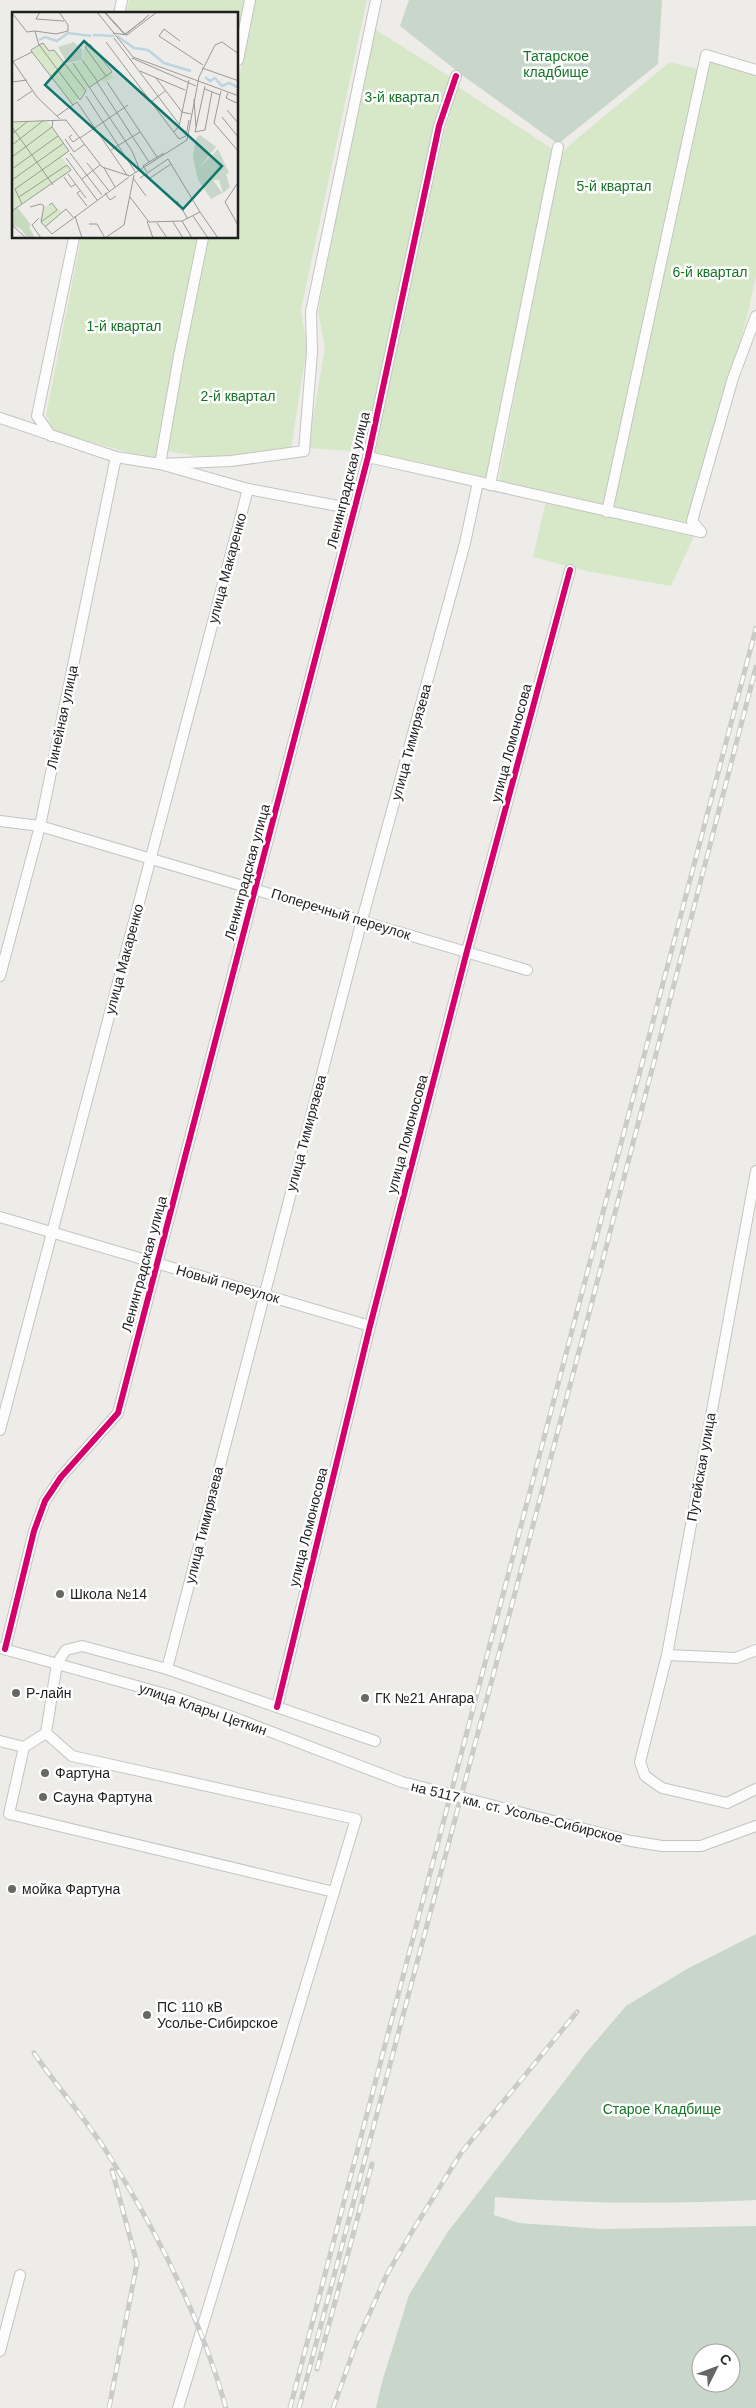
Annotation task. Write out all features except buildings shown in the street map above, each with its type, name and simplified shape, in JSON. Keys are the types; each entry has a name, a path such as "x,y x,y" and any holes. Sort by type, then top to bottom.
{"street":[{"path":"239,55 250,0"},
{"path":"160,464 231,461 304,451 312,352 311,312 376,0"},
{"path":"607,512 706,55 756,70"},
{"name":"Ленинградская улица","path":"2,1649 34,1531 45,1501 61,1477 118,1413 368,457 439,126 456,76"},
{"path":"490,484 558,148"},
{"path":"51,436 37,416 74,239"},
{"path":"160,464 179,356 204,239"},
{"path":"368,457 701,532 692,521 733,378 756,316"},
{"path":"0,418 116,457 160,464 248,489 354,509"},
{"name":"Линейная улица","path":"0,976 40,826 116,457"},
{"name":"улица Тимирязева","path":"167,1668 362,920 465,544 478,482"},
{"name":"улица Макаренко","path":"0,1430 248,489"},
{"name":"улица Ломоносова","path":"277,1707 370,1326 467,951 570,570"},
{"name":"Поперечный переулок","path":"0,821 40,826 256,888 527,970"},
{"name":"Путейская улица","path":"756,1171 666,1655 640,1762 645,1776 662,1788 727,1803 756,1789"},
{"name":"Новый переулок","path":"0,1216 370,1326"},
{"path":"334,1892 9,1814 24,1747 46,1733 57,1663 66,1650 82,1646 167,1668 375,1741"},
{"name":"улица Клары Цеткин","path":"2,1649 169,1695 235,1718 402,1782"},
{"path":"666,1655 736,1658 756,1650"},
{"path":"46,1733 72,1756 356,1819 178,2408"},
{"path":"0,1741 24,1747"},
{"name":"на 5117 км. ст. Усолье-Сибирское","path":"402,1782 631,1841 662,1846 701,1846 756,1826"},
{"path":"0,2351 20,2274"}],"green space":[{"path":"129,0 248,0 239,46 239,12 126,12"},
{"name":"2-й квартал","path":"254,0 367,0 301,310 307,347 291,449 220,460 166,451 207,239 239,239 239,78"},
{"name":"Татарское кладбище","path":"409,0 662,0 658,64 558,144 462,75 400,26"},
{"name":"3-й квартал","path":"373,28 452,78 365,452 308,448 325,347 318,312"},
{"name":"6-й квартал","path":"709,60 756,74 756,276 747,317 688,526 611,509"},
{"name":"5-й квартал","path":"670,62 701,70 606,506 498,484 559,156 574,141"},
{"path":"457,86 554,150 487,480 372,454 442,142"},
{"name":"1-й квартал","path":"81,239 201,239 157,461 54,431 46,415"},
{"path":"546,501 695,534 671,586 591,572 533,557"},
{"name":"Старое Кладбище","path":"756,1934 756,2200 626,2203 495,2197 494,2215 519,2223 602,2229 756,2226 756,2408 376,2408 382,2382 409,2295 447,2233 586,2053 626,2006 687,1969"}],"railway":[{"path":"290,2408 756,628"},
{"path":"299,2408 586,1325 756,667"},
{"path":"333,2408 356,2344 387,2274 413,2230 461,2153 577,2012"},
{"path":"34,2053 99,2141 161,2245 204,2341 226,2408"},
{"path":"317,2369 372,2164"},
{"path":"109,2408 137,2263 112,2170"}],"cycle path":[{"path":"5,1649 34,1531 45,1501 61,1477 118,1413 368,457 439,126 456,76"},
{"path":"277,1707 370,1326 467,951 570,570"}],"place":[{"name":"Школа №14","path":"60,1594"},
{"name":"Р-лайн","path":"16,1693"},
{"name":"ГК №21 Ангара","path":"365,1698"},
{"name":"Фартуна","path":"45,1773"},
{"name":"Сауна Фартуна","path":"43,1797"},
{"name":"мойка Фартуна","path":"12,1889"},
{"name":"ПС 110 кВ Усолье-Сибирское","path":"147,2015"}]}
